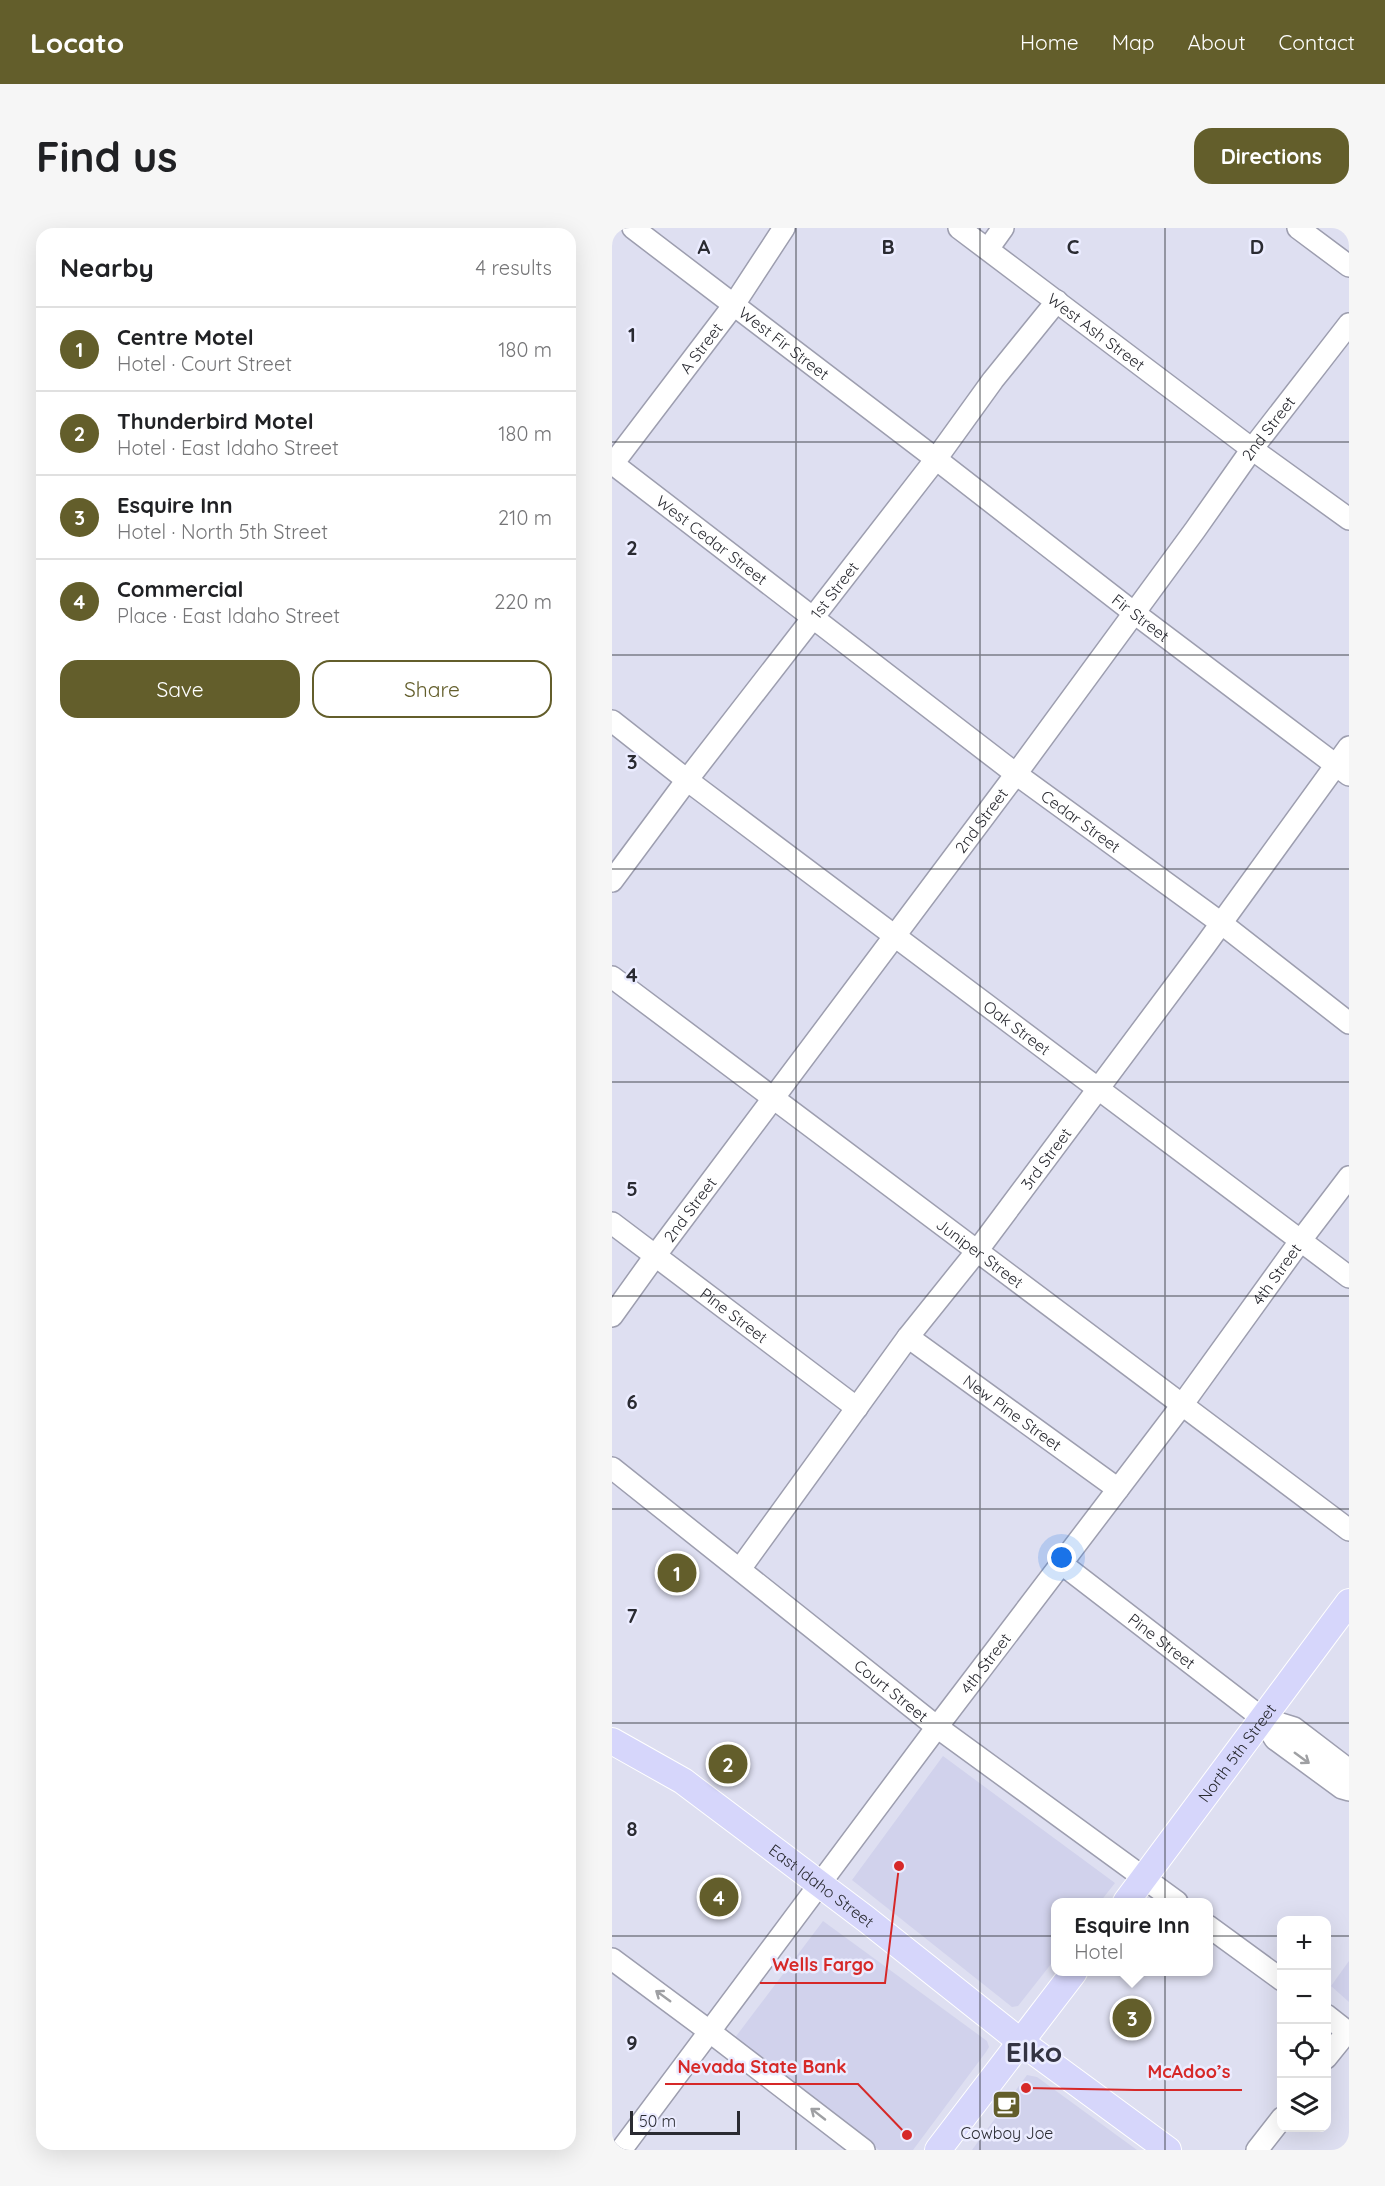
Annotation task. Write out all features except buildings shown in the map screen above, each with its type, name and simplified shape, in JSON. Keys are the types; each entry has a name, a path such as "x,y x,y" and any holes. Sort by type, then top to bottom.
{"main road":[{"name":"North 5th Street","path":"1129,1898 1349,1602"},
{"name":"East Idaho Street","path":"612,1740 683,1781 820,1884 1021,2042 1168,2150"},
{"path":"938,2150 1070,1976"}],"street":[{"name":"West Fir Street","path":"633,228 936,459"},
{"name":"A Street","path":"612,464 733,306 784,228"},
{"name":"West Ash Street","path":"959,228 1252,449 1349,519"},
{"path":"988,249 1003,228"},
{"path":"1298,228 1349,266"},
{"name":"1st Street","path":"612,881 687,780 936,459 993,380 1057,302"},
{"name":"2nd Street","path":"612,1316 1016,774 1252,449 1349,324"},
{"name":"Fir Street","path":"936,459 1342,770"},
{"name":"West Cedar Street","path":"612,464 813,617"},
{"name":"Cedar Street","path":"813,617 1016,774 1221,923 1349,1023"},
{"name":"Oak Street","path":"612,721 687,780 1349,1277"},
{"name":"3rd Street","path":"740,1569 908,1337 977,1251 1221,923 1342,770 1349,747"},
{"name":"Juniper Street","path":"612,977 1349,1530"},
{"name":"4th Street","path":"624,2144 937,1727 1182,1406 1349,1177"},
{"name":"Pine Street","path":"612,1224 857,1408"},
{"name":"New Pine Street","path":"908,1337 1118,1489"},
{"name":"Court Street","path":"612,1468 937,1727 1172,1898"},
{"name":"Pine Street","path":"1062,1564 1262,1718 1294,1728 1349,1770"},
{"name":"Pine Street","path":"1262,1718 1275,1739 1342,1788 1349,1790"},
{"path":"1213,1929 1277,1977"},
{"path":"612,1959 864,2150"},
{"path":"1331,2019 1348,2033 1331,2052"},
{"path":"1257,2150 1277,2123"}],"shaded area":[{"path":"943,1756 1115,1883 1103,1898 1051,1898 1051,1964 1018,2006 1012,2007 852,1880"},
{"path":"823,1921 987,2041 989,2047 986,2052 913,2150 879,2150 734,2039"},
{"path":"1349,1961 1349,2002 1331,1986"},
{"path":"1027,2075 1037,2077 1137,2150 972,2150"}],"place":[{"name":"Centre Motel","path":"677,1573"},
{"name":"Thunderbird Motel","path":"728,1764"},
{"name":"Wells Fargo","path":"899,1866"},
{"name":"Commercial","path":"719,1897"},
{"name":"Esquire Inn","path":"1132,2018"},
{"name":"McAdoo’s","path":"1026,2088"},
{"name":"Cowboy Joe","path":"1007,2105"},
{"name":"Nevada State Bank","path":"907,2135"}],"district":[{"name":"Elko","path":"1034,2052"}]}
